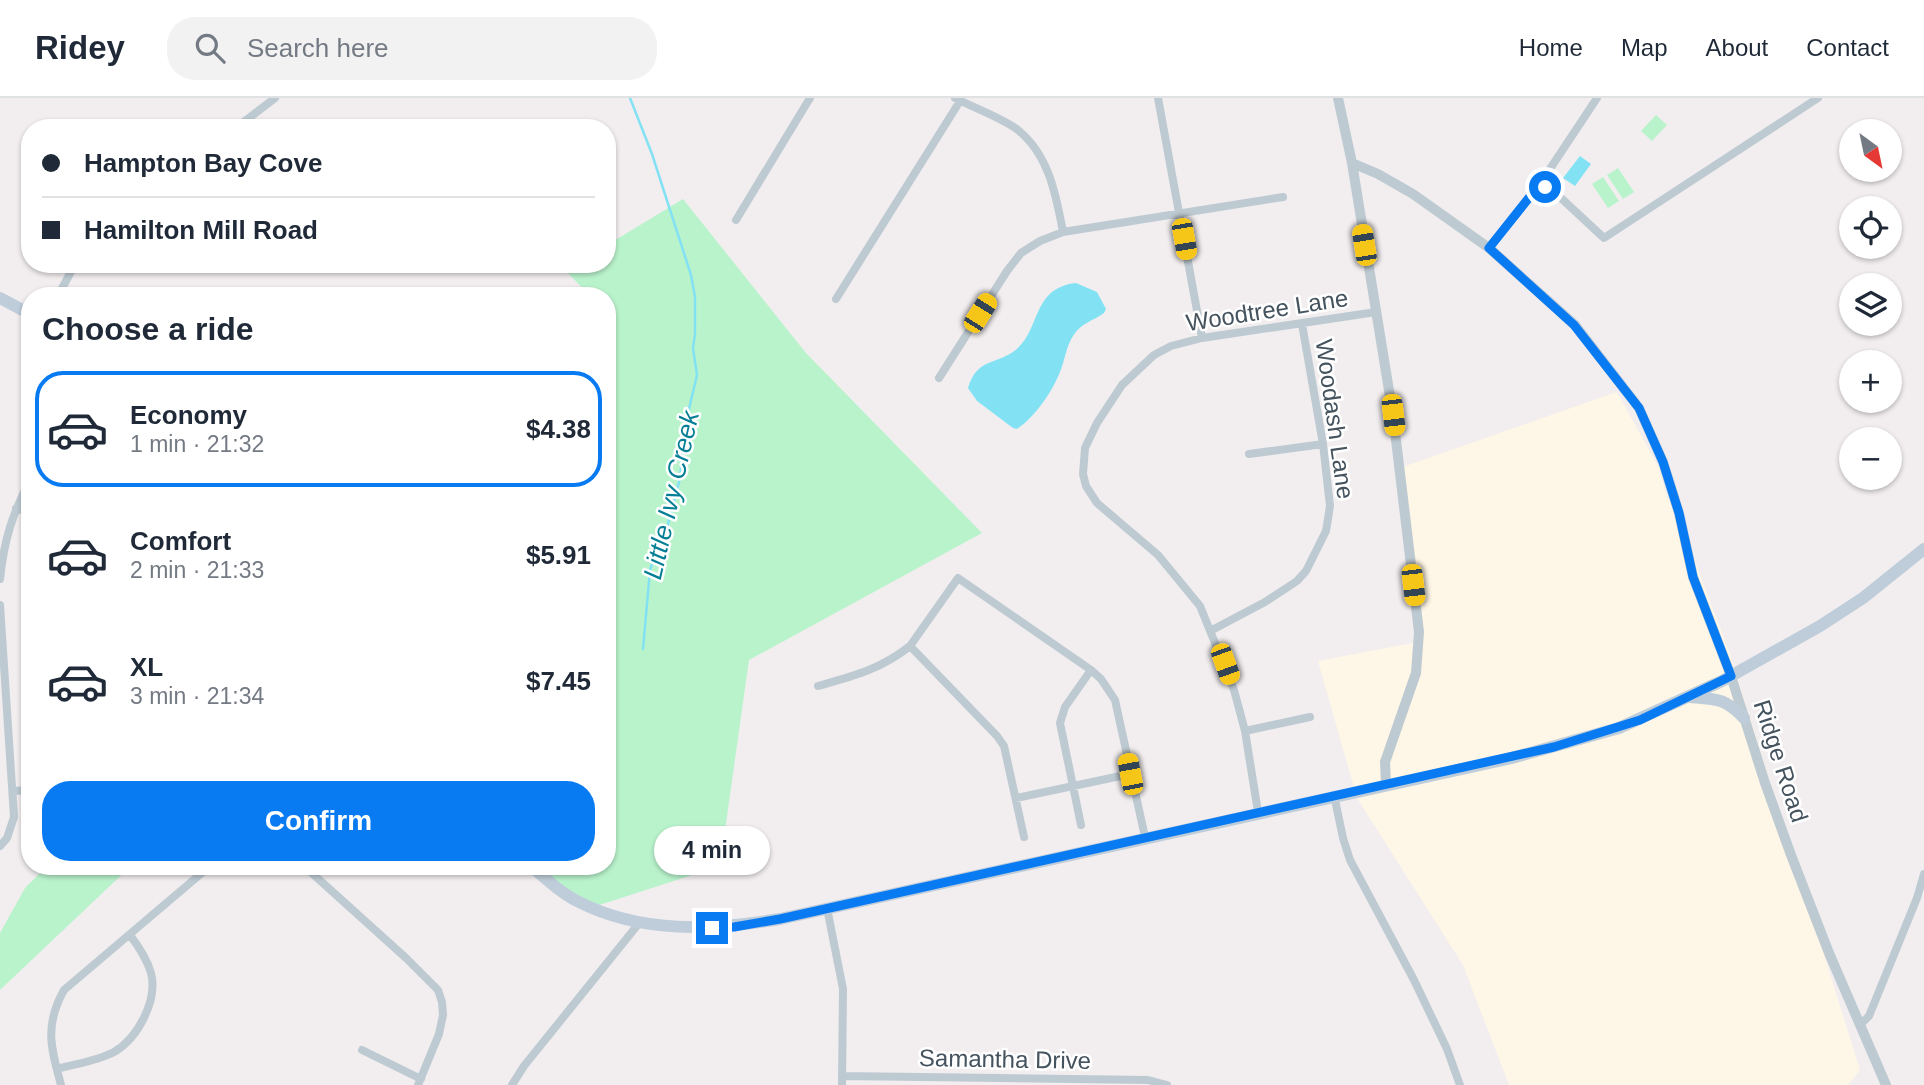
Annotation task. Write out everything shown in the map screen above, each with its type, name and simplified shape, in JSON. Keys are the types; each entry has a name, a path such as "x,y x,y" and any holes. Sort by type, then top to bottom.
{"main road":[{"path":"0,298 21,309"},
{"path":"543,875 578,901 606,913 640,922 689,928 734,927 1512,758 1603,734 1690,697 1820,626 1863,598 1924,550"},
{"path":"1690,697 1721,699 1733,706 1744,718"}],"street":[{"path":"248,119 275,98"},
{"path":"736,220 810,98"},
{"path":"1158,98 1202,338"},
{"path":"1338,98 1352,163 1393,415 1419,632 1416,673 1385,762 1386,785"},
{"path":"1489,248 1540,184 1597,98"},
{"path":"1540,184 1561,198 1604,238 1818,98"},
{"path":"836,299 958,99 1017,130 1035,150 1047,170 1055,192 1063,232"},
{"name":"Ridge Road","path":"1352,163 1413,194 1489,248 1574,325 1639,408 1663,462 1679,513 1693,577 1731,676 1795,867 1886,1085"},
{"path":"939,378 1007,271 1021,253 1040,241 1063,232 1283,197"},
{"name":"Woodtree Lane","path":"1258,812 1245,732 1234,690 1212,630 1200,606 1173,571 1097,503 1083,474 1085,448 1097,423 1122,385 1154,355 1171,346 1202,338 1376,312"},
{"name":"Woodash Lane","path":"1212,630 1286,590 1306,571 1326,531 1330,506 1323,444 1302,324"},
{"path":"1249,454 1323,444"},
{"path":"0,579 3,545 21,498"},
{"path":"16,508 21,510"},
{"path":"818,686 877,668 910,646 958,578 1101,678 1115,700 1145,837"},
{"path":"0,605 14,817 7,838 0,846"},
{"path":"910,646 997,736 1008,759 1024,837"},
{"path":"1081,825 1059,723 1061,715 1091,670"},
{"path":"1245,732 1310,718"},
{"path":"1016,798 1130,774"},
{"path":"13,791 21,791"},
{"path":"1334,796 1350,860 1414,980 1447,1049 1460,1085"},
{"path":"1860,1025 1869,1016 1917,898 1924,874"},
{"path":"61,1085 50,1037 52,1014 64,990 200,875"},
{"path":"314,875 407,958 438,990 442,1002 443,1015 439,1034 419,1082 362,1050"},
{"path":"827,908 843,989 842,1080"},
{"path":"512,1085 524,1066 640,922"},
{"path":"57,1069 113,1052 125,1044 141,1022 153,982 146,958 130,935"},
{"name":"Samantha Drive","path":"842,1080 1148,1080 1167,1085"}],"shaded area":[{"path":"1617,392 1659,468 1668,500 1671,498 1730,654 1860,1070 1848,1085 1509,1085 1463,965 1357,798 1318,661 1418,642 1400,468"}],"green space":[{"path":"1656,115 1667,125 1652,141 1641,131"},
{"path":"1618,168 1634,192 1623,199 1607,175"},
{"path":"1603,177 1619,201 1608,208 1592,184"},
{"path":"683,199 806,353 982,533 749,660 720,866 584,910 535,875 616,875 616,287 581,287 568,273 616,273 616,240"},
{"path":"38,875 121,875 0,990 0,933 25,888"}],"water":[{"path":"1580,156 1591,164 1575,186 1563,178"},
{"path":"1076,283 1097,292 1106,309 1076,332 1048,396 1024,424 1017,429 1013,428 977,401 968,388 981,367 1013,352 1022,343 1043,302 1051,293"}],"waterway":[{"name":"Little Ivy Creek","path":"630,98 652,154 691,275 695,297 693,348 697,375 685,426 680,478 667,528 650,570 643,649"}],"route":[{"path":"712,928 780,919 1512,758 1603,734 1640,720 1731,676 1693,577 1679,513 1663,462 1639,408 1574,325 1489,248 1540,184 1545,187"}]}
